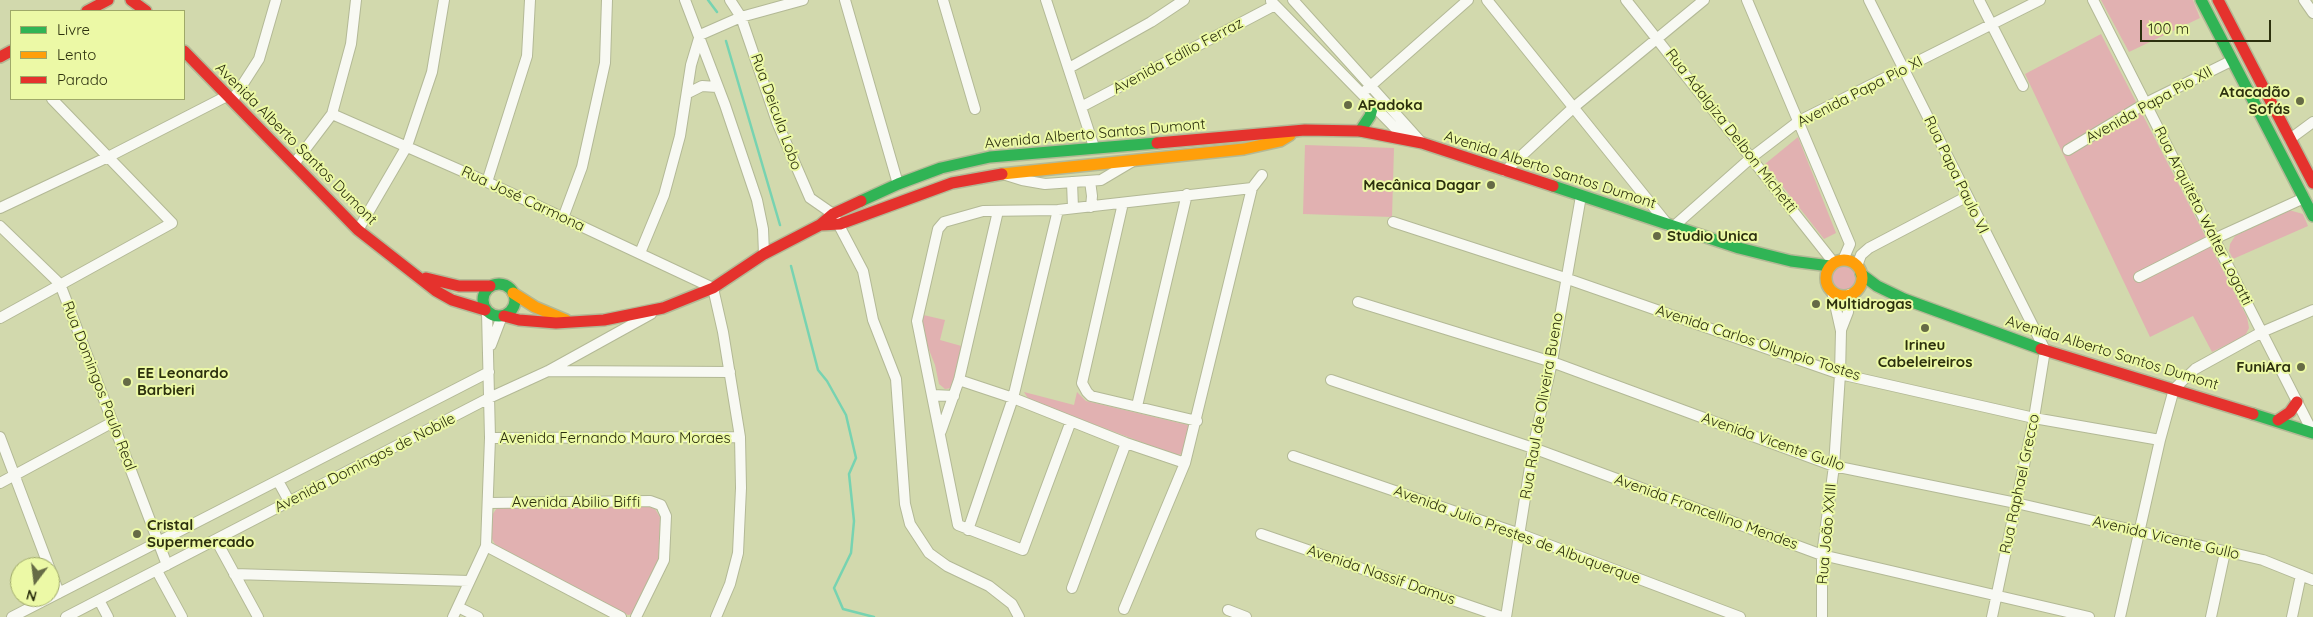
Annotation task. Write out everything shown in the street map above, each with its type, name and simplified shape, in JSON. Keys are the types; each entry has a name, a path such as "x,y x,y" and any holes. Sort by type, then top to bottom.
{"street":[{"path":"89,10 108,0"},
{"path":"0,208 230,99 259,59 276,0"},
{"path":"294,164 332,114 351,44 356,0"},
{"path":"358,230 407,146 432,72 444,0"},
{"path":"486,182 527,56 530,0"},
{"path":"562,218 582,167 605,63 607,0"},
{"path":"686,0 717,87 725,104 757,200 763,229 764,254"},
{"name":"Rua Deicula Lobo","path":"730,0 741,17 777,122 810,198 833,214"},
{"path":"700,35 741,17 803,0"},
{"path":"845,0 898,184"},
{"path":"943,0 975,109"},
{"path":"1046,0 1100,164 1091,207"},
{"path":"1069,68 1151,22 1184,0"},
{"path":"1293,0 1372,85 1422,143"},
{"path":"1362,93 1468,0"},
{"path":"1487,0 1671,226"},
{"name":"Rua Adalgiza Delbon Michetti","path":"1626,0 1658,37 1835,263"},
{"path":"1505,171 1574,107 1704,0"},
{"path":"1748,0 1850,244 1827,272 1829,287 1841,295 1852,293 1860,284 1861,255 1869,248 1966,197"},
{"name":"Rua Papa Paulo VI","path":"1869,0 1966,197 2045,350"},
{"path":"1979,0 2023,86"},
{"name":"Avenida Papa Pio XI","path":"1671,226 1752,157 1799,121 1904,70 2040,0"},
{"name":"Rua Arquiteto Walter Logatti","path":"2093,0 2313,433"},
{"path":"2201,0 2313,216"},
{"path":"2218,0 2313,183"},
{"path":"2304,0 2313,13"},
{"path":"1272,2 1406,139"},
{"name":"Avenida Edílio Ferraz","path":"1081,107 1272,2"},
{"path":"640,253 664,195 680,136 691,66 700,35"},
{"name":"Avenida Alberto Santos Dumont","path":"185,52 358,230 436,291 452,300 486,311"},
{"name":"Avenida Papa Pio XII","path":"2068,150 2146,103 2231,61"},
{"path":"688,93 702,86 717,87"},
{"path":"0,318 172,223 53,100"},
{"path":"1360,131 1370,116 1373,105"},
{"name":"Rua José Carmona","path":"332,114 486,182 712,288"},
{"path":"2290,139 2313,122"},
{"name":"Avenida Alberto Santos Dumont","path":"820,225 840,224 952,183 1001,173 1244,149 1280,140 1296,130"},
{"name":"Avenida Alberto Santos Dumont","path":"503,316 538,322 572,322 604,320 663,308 712,288 764,254 820,225 833,214 898,184 941,168 990,157 1040,151 1296,130 1360,131 1406,139 1739,248 1791,261 1835,263"},
{"path":"1040,151 1045,184"},
{"path":"1001,173 1022,180 1045,184 1096,180 1135,160"},
{"path":"1124,609 1186,463 1252,188 1262,175"},
{"path":"1072,182 1073,208"},
{"path":"1071,421 1022,550 958,525 941,432 917,321 938,229 944,222 983,211 1058,210 1252,188"},
{"path":"1137,406 1187,194"},
{"name":"Rua Raul de Oliveira Bueno","path":"1506,617 1533,448 1552,362 1565,278 1581,196"},
{"path":"2138,277 2214,239 2304,198"},
{"path":"1124,203 1082,383 1091,396 1197,421"},
{"path":"968,530 1013,398 1058,210"},
{"path":"941,432 959,380 998,211"},
{"path":"833,214 840,224 863,271 872,320 896,379 905,504 910,524 928,553 946,566 989,586 1005,597 1012,604 1019,617"},
{"name":"Avenida Carlos Olympio Tostes","path":"1393,222 1565,278 1840,374 2034,418 2160,440"},
{"name":"Rua Domingos Paulo Real","path":"0,226 60,284 157,543 167,565"},
{"name":"Avenida Alberto Santos Dumont","path":"1791,261 1819,276 1829,287"},
{"path":"1835,263 1859,270"},
{"name":"Avenida Alberto Santos Dumont","path":"1859,270 1877,286 1904,299 2045,350 2278,420 2313,433"},
{"name":"Avenida Alberto Santos Dumont","path":"413,274 444,284 490,286"},
{"path":"453,617 486,546 490,438 489,348 486,311 482,300 483,294 490,286 500,284 506,286 513,293 515,304 513,309 503,316 489,348"},
{"name":"Rua João XXIII","path":"1829,287 1841,331"},
{"path":"712,288 730,372 740,437 741,488 738,553 730,584 716,617"},
{"name":"Avenida Alberto Santos Dumont","path":"513,293 535,307 572,322"},
{"name":"Avenida Alberto Santos Dumont","path":"1852,293 1873,293 1904,299"},
{"name":"Rua João XXIII","path":"1822,617 1822,555 1834,466 1841,331 1852,293"},
{"name":"Avenida Vicente Gullo","path":"1358,302 1552,362 1834,466 2016,503 2264,560 2313,580"},
{"name":"Avenida Domingos de Nobile","path":"66,617 489,398 548,371 663,308"},
{"path":"2120,617 2160,440 2174,389 2195,369 2262,332 2313,310"},
{"path":"486,311 494,316 503,316"},
{"name":"Rua Raphael Grecco","path":"1992,617 2034,418 2045,350"},
{"path":"548,371 730,372"},
{"name":"Avenida Domingos de Nobile","path":"60,592 489,372"},
{"path":"959,380 1013,398 1126,443 1186,463"},
{"name":"Avenida Francellino Mendes","path":"1331,380 1533,448 1822,555 2089,617"},
{"path":"932,395 954,396"},
{"path":"2278,420 2290,412 2297,402"},
{"path":"0,483 113,422"},
{"path":"0,437 46,557"},
{"name":"Avenida Fernando Mauro Moraes","path":"490,438 740,437"},
{"path":"1072,588 1126,443"},
{"name":"Avenida Julio Prestes de Albuquerque","path":"1293,456 1520,534 1740,617"},
{"path":"278,481 289,501"},
{"name":"Avenida Abilio Biffi","path":"489,503 653,501 661,505 666,516 664,560 636,617"},
{"name":"Avenida Nassif Damus","path":"1261,534 1502,617"},
{"path":"216,540 258,617"},
{"path":"486,546 621,617"},
{"path":"2211,617 2225,552"},
{"path":"157,571 182,617"},
{"path":"234,574 469,581"},
{"path":"2292,617 2301,575"},
{"path":"99,600 108,617"},
{"name":"Avenida Domingos de Nobile","path":"12,617 31,607"},
{"path":"458,607 478,617"},
{"path":"1228,610 1246,617"}],"shaded area":[{"path":"2101,0 2193,0 2200,18 2129,52"},
{"path":"2101,34 2247,317 2249,328 2245,336 2212,352 2193,316 2150,337 2025,74"},
{"path":"1798,137 1836,233 1824,239 1765,164"},
{"path":"1305,145 1394,148 1392,217 1303,214"},
{"path":"2289,210 2303,214 2308,226 2233,259 2229,251 2230,244 2235,236"},
{"path":"1844,265 1853,269 1857,278 1853,287 1844,291 1835,287 1831,278 1835,269"},
{"path":"919,314 945,320 940,340 965,347 952,388 945,389 939,384 935,365 918,322"},
{"path":"1024,392 1074,405 1077,392 1086,401 1188,425 1190,426 1183,454 1176,455 1029,400"},
{"path":"646,506 655,509 660,517 659,563 632,614 628,615 496,546 492,539 492,515 497,508"}],"waterway":[{"path":"708,0 717,12"},
{"path":"726,41 780,225"},
{"path":"791,266 818,370 827,381 846,415 856,458 849,474 854,521 851,553 834,588 843,609 874,617"}],"traffic: fast":[{"path":"2201,0 2313,216"},
{"path":"1360,131 1370,116 1373,105"},
{"path":"861,201 898,184 941,168 990,157 1157,143"},
{"path":"1553,186 1739,248 1791,261 1830,266"},
{"path":"1861,274 1877,286 1904,299 2041,349"},
{"path":"499,284 505,285 510,289 514,294 515,300 514,306 510,311 505,315 499,316 493,315 488,311 484,306 483,300 484,294 488,289 493,285 499,284"},
{"path":"2253,414 2313,433"}],"traffic: slow":[{"path":"1002,174 1244,149 1280,141 1290,135"},
{"path":"1844,260 1851,261 1857,265 1861,271 1862,278 1861,285 1857,291 1851,295 1844,296 1837,295 1831,291 1827,285 1826,278 1827,271 1831,265 1837,261 1844,260"},
{"path":"513,293 535,307 566,320"}],"traffic: jam":[{"path":"89,10 108,0"},
{"path":"131,0 145,10"},
{"path":"2218,0 2313,183"},
{"path":"0,57 10,52"},
{"path":"185,52 358,230 436,291 452,300 485,310"},
{"path":"1157,143 1305,130 1360,131 1422,143 1553,186"},
{"path":"820,225 840,224 952,183 1002,174"},
{"path":"504,316 519,320 556,323 604,320 663,308 713,288 764,254 820,225 833,214 861,201"},
{"path":"426,278 459,286 490,286"},
{"path":"2041,349 2253,414"},
{"path":"2278,420 2290,412 2297,402"}],"place":[{"name":"Atacadão Sofás","path":"2300,101"},
{"name":"APadoka","path":"1348,105"},
{"name":"Mecânica Dagar","path":"1491,185"},
{"name":"Studio Unica","path":"1657,236"},
{"name":"Multidrogas","path":"1816,304"},
{"name":"Irineu Cabeleireiros","path":"1925,328"},
{"name":"FuniAra","path":"2301,367"},
{"name":"EE Leonardo Barbieri","path":"127,382"},
{"name":"Cristal Supermercado","path":"137,534"}]}
